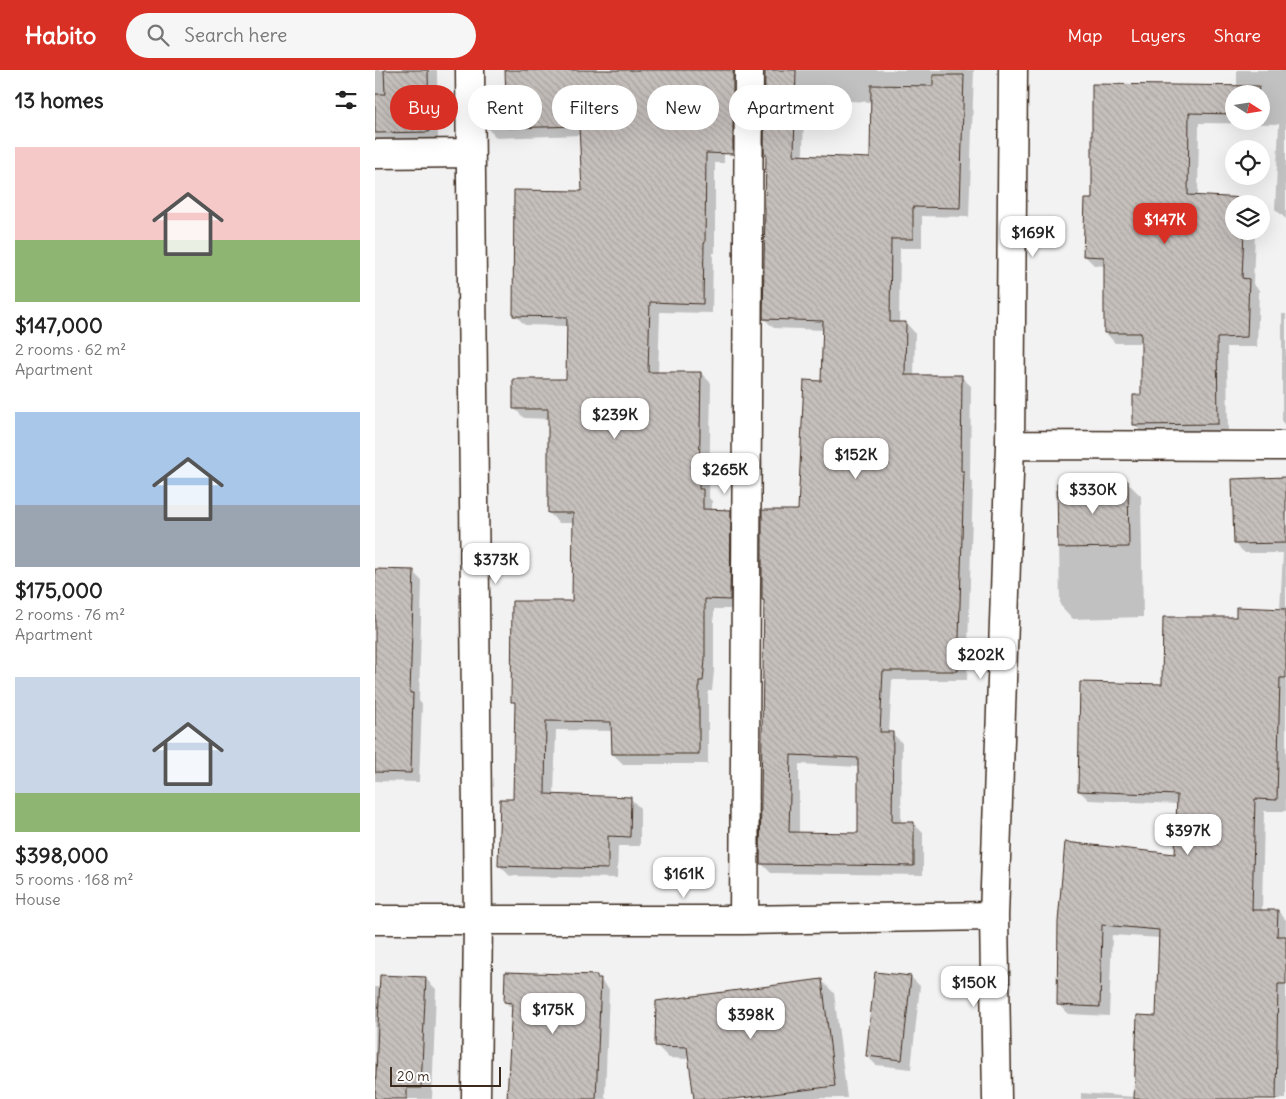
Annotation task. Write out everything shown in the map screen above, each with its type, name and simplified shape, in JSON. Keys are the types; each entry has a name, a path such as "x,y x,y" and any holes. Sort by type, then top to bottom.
{"street":[{"path":"470,70 478,920 477,1099"},
{"path":"744,920 749,70"},
{"path":"997,1099 994,916 1010,445 1013,70"},
{"path":"375,154 470,153"},
{"path":"1010,445 1286,446"},
{"path":"375,920 744,920 994,916"}],"building":[{"path":"384,70 428,70 428,85 390,85 390,130 429,130 429,132 375,133 375,94 385,94"},
{"path":"505,70 733,70 733,85 729,85 729,130 733,130 733,154 706,153 703,304 650,302 648,372 701,372 699,489 703,489 703,509 731,510 730,600 705,599 705,660 703,681 699,681 699,754 612,754 611,722 546,721 545,794 631,797 630,837 608,836 608,869 498,866 500,799 513,799 515,702 511,702 512,601 572,601 573,513 548,513 548,409 513,409 513,379 566,379 567,317 513,316 514,190 582,191 579,130 637,130 637,85 552,85 552,127 542,127 542,85 506,85"},
{"path":"765,70 796,70 796,85 765,85"},
{"path":"933,75 964,75 960,208 913,207 913,239 891,239 890,322 906,322 905,375 962,375 961,471 964,471 958,671 883,671 880,732 893,732 892,822 914,822 914,866 760,864 764,600 762,600 762,510 798,510 804,380 821,381 823,321 763,319 766,154 764,154 764,130 795,130 794,155 870,158 871,85 933,86","holes":["791,755 858,758 858,833 789,832"]},
{"path":"1092,84 1225,86 1225,114 1189,113 1188,195 1225,197 1225,240 1244,240 1242,278 1249,279 1247,337 1217,338 1218,424 1133,425 1133,395 1141,395 1141,333 1104,333 1104,257 1083,256 1085,199 1092,199"},
{"path":"1286,477 1286,543 1234,544 1232,479"},
{"path":"1128,481 1129,547 1058,548 1057,483"},
{"path":"375,569 414,570 410,693 413,693 411,773 375,772"},
{"path":"1236,607 1286,609 1286,678 1280,678 1277,800 1255,799 1252,910 1278,910 1277,936 1286,936 1286,984 1278,984 1276,1099 1134,1099 1137,1015 1156,1016 1159,930 1102,925 1100,1007 1057,1005 1058,922 1065,842 1175,854 1177,795 1078,791 1080,682 1162,684 1163,617 1236,617"},
{"path":"505,972 597,975 597,978 601,978 596,1099 507,1099 512,1003 504,1002"},
{"path":"875,972 911,976 902,1060 866,1056"},
{"path":"380,975 426,977 421,1088 407,1088 407,1099 375,1099"},
{"path":"822,979 835,1086 734,1099 694,1099 687,1047 655,1046 656,1001"}]}
